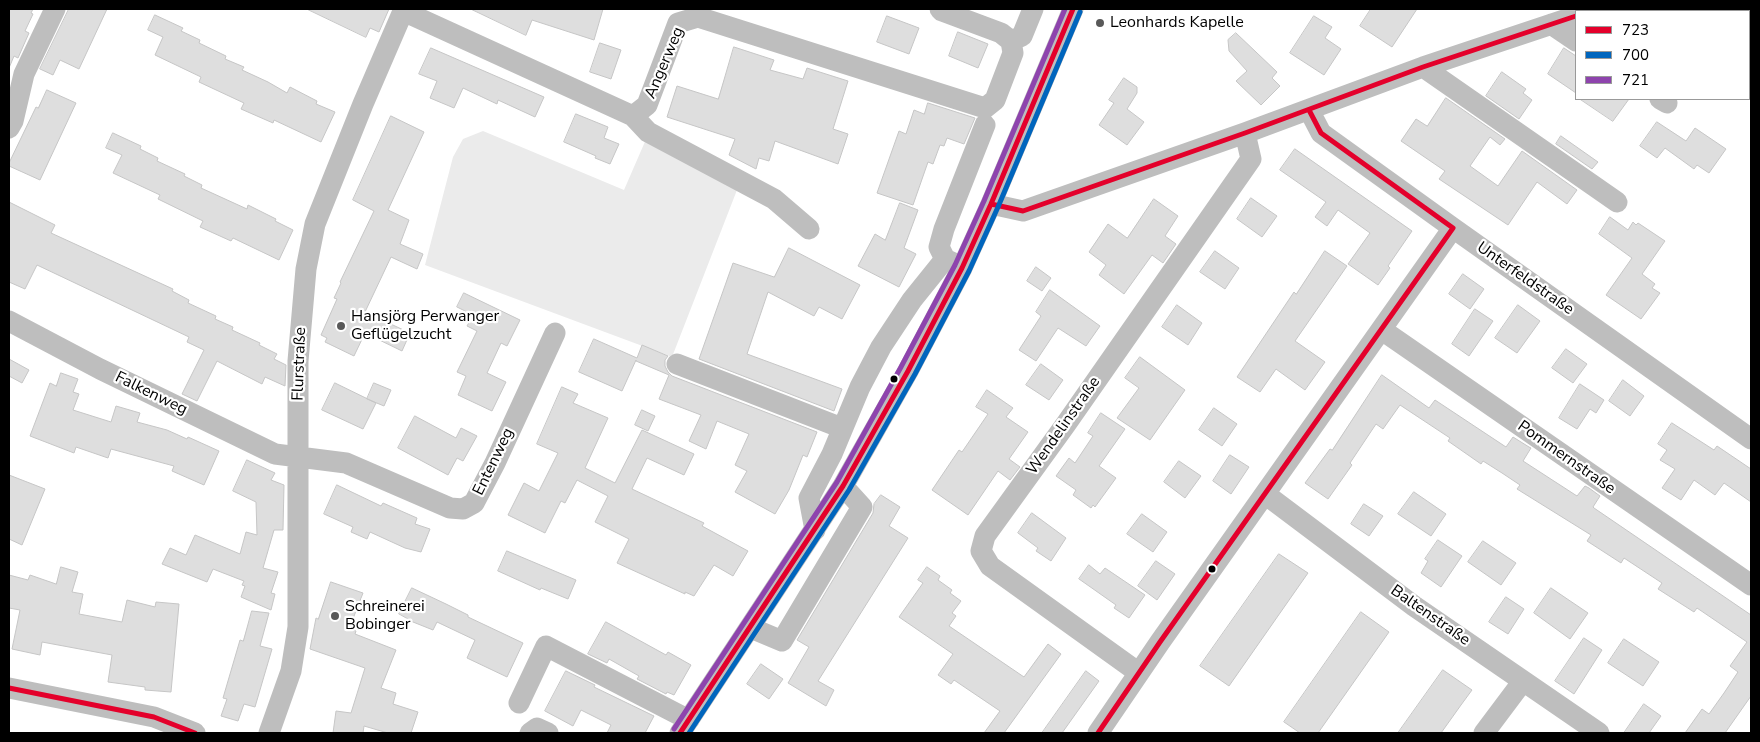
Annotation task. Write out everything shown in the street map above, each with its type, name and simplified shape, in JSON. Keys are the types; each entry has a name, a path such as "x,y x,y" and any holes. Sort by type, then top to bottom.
{"street":[{"path":"9,128 24,74 55,9"},
{"path":"940,9 1001,33 1011,41 1022,36 1033,9"},
{"path":"519,703 546,646 684,727 843,486 908,371 954,264 992,204 1073,9"},
{"name":"Angerweg","path":"404,10 633,116 647,105 678,23 698,17 985,108 995,100 1013,53 1011,41"},
{"name":"Flurstraße","path":"269,733 291,671 298,627 297,457 300,341 306,269 316,224 363,104 404,10"},
{"path":"992,204 1023,211 1309,110 1422,67 1575,16"},
{"path":"1552,24 1575,40"},
{"path":"1422,67 1617,202"},
{"name":"Unterfeldstraße","path":"1309,110 1321,133 1751,439"},
{"path":"633,116 648,132 774,199 808,229"},
{"path":"954,264 939,247 944,229 985,125"},
{"name":"Wendelinstraße","path":"1140,673 990,566 981,551 985,536 1066,424 1251,158 1245,133"},
{"path":"1098,733 1453,228"},
{"path":"815,530 809,498 832,454 860,387 881,347 912,300 954,264"},
{"name":"Falkenweg","path":"9,321 100,369 275,454 297,457"},
{"name":"Pommernstraße","path":"1382,330 1751,586"},
{"name":"Entenweg","path":"297,457 346,463 450,508 463,509 474,503 495,462 554,333"},
{"path":"676,364 842,428"},
{"path":"751,628 782,641 862,507 843,486"},
{"name":"Baltenstraße","path":"1265,494 1414,606 1600,733"},
{"path":"1484,733 1523,681"},
{"path":"9,688 154,717 195,733"},
{"path":"530,733 537,728 548,733"}],"shaded area":[{"path":"483,131 624,190 647,137 737,190 672,357 425,265 453,157 463,139"}],"building":[{"path":"9,9 33,9 31,13 33,14 25,31 29,33 18,58 14,56 9,68"},
{"path":"69,9 107,9 79,69 60,60 53,75 40,69"},
{"path":"307,9 389,9 379,32 370,28 366,37"},
{"path":"471,9 603,9 594,40 532,20 526,35"},
{"path":"1371,9 1417,9 1392,47 1360,26"},
{"path":"155,15 183,28 181,31 200,40 199,43 226,56 225,59 244,67 242,70 287,93 290,87 317,101 316,104 335,112 321,142 274,120 273,123 241,109 244,103 199,82 201,77 155,55 163,37 148,30"},
{"path":"887,16 919,28 909,54 877,42"},
{"path":"1314,16 1332,27 1325,38 1341,49 1324,75 1290,53"},
{"path":"958,32 988,44 978,68 949,56"},
{"path":"1236,33 1277,72 1272,78 1280,86 1261,105 1236,81 1247,71 1229,51 1228,40"},
{"path":"600,43 621,50 611,79 590,72"},
{"path":"734,47 774,60 770,70 803,79 807,68 848,81 833,129 848,134 838,164 775,141 769,161 759,158 756,169 729,155 735,139 667,117 677,86 718,99"},
{"path":"431,48 544,97 535,117 498,100 497,104 463,88 454,108 430,98 437,81 419,74"},
{"path":"1564,48 1575,55 1575,92 1548,74"},
{"path":"1502,72 1526,89 1523,93 1532,100 1519,119 1486,96"},
{"path":"1124,78 1137,87 1137,93 1127,109 1144,122 1127,145 1099,125 1114,103 1109,100"},
{"path":"47,90 76,103 40,180 9,166 9,163 36,107 38,108"},
{"path":"1446,98 1505,139 1500,145 1490,137 1470,166 1498,186 1522,151 1577,190 1567,204 1537,182 1508,225 1439,179 1445,171 1401,141 1416,119 1427,126"},
{"path":"1582,100 1628,100 1613,121"},
{"path":"928,103 975,118 964,144 947,138 944,146 940,145 933,164 928,162 913,205 877,193 899,131 906,134 914,110 924,114"},
{"path":"576,114 608,127 604,138 619,144 610,164 564,142"},
{"path":"391,116 424,132 388,210 409,220 400,244 423,254 417,269 391,257 365,312 410,333 402,351 365,333 354,356 325,342 327,338 321,335 337,299 334,298 340,282 374,211 353,200"},
{"path":"1657,122 1686,141 1695,128 1726,149 1709,173 1697,165 1694,169 1665,148 1657,158 1640,146"},
{"path":"113,133 141,146 140,149 158,158 157,161 185,174 184,176 202,185 201,188 247,209 248,205 293,230 279,260 233,238 231,241 200,227 203,221 158,199 160,195 113,173 122,155 106,148"},
{"path":"1561,136 1598,162 1592,169 1556,144"},
{"path":"1295,149 1412,231 1388,266 1390,268 1378,285 1348,264 1370,233 1338,210 1327,226 1315,217 1326,202 1280,170"},
{"path":"1251,198 1277,216 1262,237 1237,219"},
{"path":"1154,199 1178,216 1165,236 1176,244 1163,263 1152,255 1124,294 1099,275 1106,265 1089,252 1108,224 1127,238"},
{"path":"9,202 55,225 51,233 173,289 172,291 189,300 188,303 216,316 215,319 233,327 232,330 260,343 259,345 277,354 274,359 286,365 285,386 265,377 262,384 217,361 197,401 182,394 204,350 187,342 189,337 37,265 25,289 9,282"},
{"path":"900,203 918,210 904,248 916,254 899,287 858,266 875,234 885,240"},
{"path":"1610,217 1628,230 1633,222 1636,225 1638,223 1665,241 1642,274 1655,284 1652,288 1660,293 1641,319 1606,295 1632,258 1599,234"},
{"path":"789,248 860,285 842,319 819,307 814,316 768,292 747,354 842,389 834,411 699,359 733,263 774,277"},
{"path":"1215,251 1239,268 1225,289 1200,272"},
{"path":"1325,251 1347,266 1295,341 1325,362 1305,390 1276,369 1260,392 1237,377 1294,292 1296,294"},
{"path":"1036,267 1051,278 1042,291 1027,281"},
{"path":"1463,274 1484,289 1470,309 1449,294"},
{"path":"1050,290 1100,326 1086,346 1058,328 1036,361 1019,350 1041,316 1036,312"},
{"path":"464,293 520,320 507,346 501,343 487,373 506,382 492,411 458,395 466,376 457,372 477,331 467,326 473,315 457,307"},
{"path":"1177,305 1202,323 1188,345 1162,327"},
{"path":"1518,305 1540,321 1517,353 1495,338"},
{"path":"1475,309 1493,321 1469,356 1452,344"},
{"path":"594,339 637,358 642,345 668,356 665,360 665,366 672,376 817,432 807,457 803,455 789,490 775,514 735,492 747,471 735,465 749,434 717,421 706,449 689,441 701,415 659,399 669,375 636,360 622,391 579,372"},
{"path":"1566,349 1587,364 1573,383 1552,368"},
{"path":"1140,357 1185,390 1150,440 1117,418 1139,388 1125,378"},
{"path":"9,359 29,370 22,383 9,376"},
{"path":"1041,364 1063,380 1049,400 1026,385"},
{"path":"61,373 78,379 73,392 79,394 73,410 111,422 116,406 140,413 137,422 167,430 187,439 188,437 219,451 204,485 172,471 174,466 111,449 108,458 76,447 74,453 30,436 50,383 56,386"},
{"path":"1382,375 1429,408 1435,400 1506,447 1513,437 1531,448 1523,461 1577,496 1585,486 1589,488 1600,496 1594,508 1751,615 1751,696 1725,733 1685,733 1702,709 1709,714 1724,693 1738,672 1730,666 1747,642 1697,608 1694,612 1658,589 1662,583 1624,558 1621,563 1587,541 1591,535 1517,489 1520,485 1483,461 1481,464 1448,441 1450,438 1400,405 1383,429 1376,424 1350,463 1352,465 1328,499 1305,483 1330,449 1332,450"},
{"path":"1623,380 1644,396 1630,416 1609,401"},
{"path":"335,383 376,403 363,429 322,410"},
{"path":"374,383 391,390 384,406 367,399"},
{"path":"1580,384 1604,400 1596,413 1590,409 1577,429 1559,418"},
{"path":"562,387 578,394 573,403 608,418 585,468 615,483 642,430 694,454 684,475 647,458 632,489 704,523 702,526 748,551 733,576 714,565 694,596 685,592 685,594 617,563 629,539 595,522 608,496 577,480 565,503 561,501 545,533 508,515 524,483 539,491 558,453 537,444"},
{"path":"987,390 1013,408 1006,417 1028,432 1009,459 1020,467 1010,480 998,471 968,515 932,490 959,450 962,452 988,414 976,407"},
{"path":"1214,408 1237,424 1222,446 1199,430"},
{"path":"642,410 655,416 648,431 635,425"},
{"path":"1101,413 1125,429 1099,466 1116,478 1095,507 1093,505 1091,508 1073,495 1076,490 1056,476 1069,458 1075,463 1093,436 1088,433"},
{"path":"415,416 456,438 461,428 477,436 463,461 457,458 448,475 398,448"},
{"path":"1672,423 1714,450 1717,446 1751,469 1751,502 1724,483 1715,495 1694,480 1681,500 1662,488 1675,469 1660,460 1667,450 1658,444"},
{"path":"1230,455 1249,467 1231,494 1213,481"},
{"path":"247,460 275,473 271,480 284,485 283,530 274,530 263,568 278,572 271,593 275,594 271,610 241,597 245,586 242,585 244,581 213,569 207,582 162,564 170,548 186,555 195,535 240,554 246,532 257,535 256,502 233,491"},
{"path":"1179,461 1201,476 1185,498 1164,482"},
{"path":"9,475 45,489 22,545 9,539"},
{"path":"337,485 381,506 383,503 417,518 415,524 430,529 421,552 405,548 370,532 367,539 351,532 353,527 324,514"},
{"path":"1414,492 1446,514 1431,536 1398,514"},
{"path":"881,495 900,507 889,526 908,538 818,681 834,690 826,706 788,683 809,647 797,640 873,513 874,504"},
{"path":"1364,504 1383,516 1369,536 1351,524"},
{"path":"1032,513 1066,538 1051,561 1036,551 1038,548 1018,533"},
{"path":"1142,514 1167,532 1153,552 1127,534"},
{"path":"1438,540 1462,556 1441,587 1421,573 1428,561 1425,559"},
{"path":"1483,541 1516,563 1501,585 1468,562"},
{"path":"507,551 576,580 568,599 541,588 540,590 498,571"},
{"path":"1279,554 1308,573 1229,686 1200,666"},
{"path":"1156,561 1175,574 1157,600 1138,586"},
{"path":"1089,565 1100,574 1105,568 1145,595 1129,618 1114,608 1116,605 1079,579"},
{"path":"61,567 78,572 72,592 83,594 79,614 122,622 127,600 155,607 156,602 179,604 171,692 145,690 145,687 108,682 112,655 42,642 40,655 12,649 20,610 9,608 9,575 28,580 30,575 56,584"},
{"path":"927,567 940,576 938,580 952,590 950,593 961,601 952,613 956,616 949,626 1024,677 1048,644 1061,654 1004,733 984,733 1000,711 954,680 951,684 938,675 953,654 899,617 923,583 918,580"},
{"path":"331,582 363,593 349,629 356,631 355,634 396,650 381,688 396,693 393,704 418,712 411,733 388,733 364,726 363,733 333,733 336,711 351,713 365,668 310,649 316,618 318,619"},
{"path":"412,588 523,643 507,677 467,658 475,640 437,622 433,630 408,620 399,614"},
{"path":"1551,588 1588,613 1570,639 1534,613"},
{"path":"1506,597 1524,609 1508,634 1489,622"},
{"path":"252,611 269,613 260,646 272,649 255,707 244,704 238,721 221,716 227,699 223,698 240,640 243,641"},
{"path":"1361,612 1389,632 1318,733 1300,733 1284,722"},
{"path":"606,622 666,655 668,652 691,665 674,695 667,692 666,694 637,679 639,676 609,659 607,663 588,654"},
{"path":"1584,638 1602,650 1574,694 1555,681"},
{"path":"1624,639 1659,662 1643,686 1608,663"},
{"path":"761,664 783,679 769,699 747,684"},
{"path":"1443,670 1472,690 1441,733 1398,733"},
{"path":"566,671 654,716 645,733 607,733 611,725 581,710 573,726 545,711"},
{"path":"1086,671 1099,681 1062,733 1042,733"},
{"path":"1644,704 1661,716 1649,733 1624,733"}],"transit line":[{"name":"721","path":"674,729 837,482 901,367 955,265 1065,9"},
{"name":"723","path":"680,733 843,486 908,371 962,268 1073,9"},
{"name":"700","path":"689,733 849,490 915,374 969,271 1080,12"},
{"name":"723","path":"991,204 1023,211 1245,133 1423,67 1575,16"},
{"name":"723","path":"1309,110 1321,133 1453,228"},
{"name":"723","path":"1098,733 1160,642 1453,228"},
{"name":"723","path":"9,688 154,717 195,733"}],"place":[{"name":"Leonhards Kapelle","path":"1100,23"},
{"name":"Hansjörg Perwanger Geflügelzucht","path":"341,326"},
{"name":"Schreinerei Bobinger","path":"335,616"}]}
